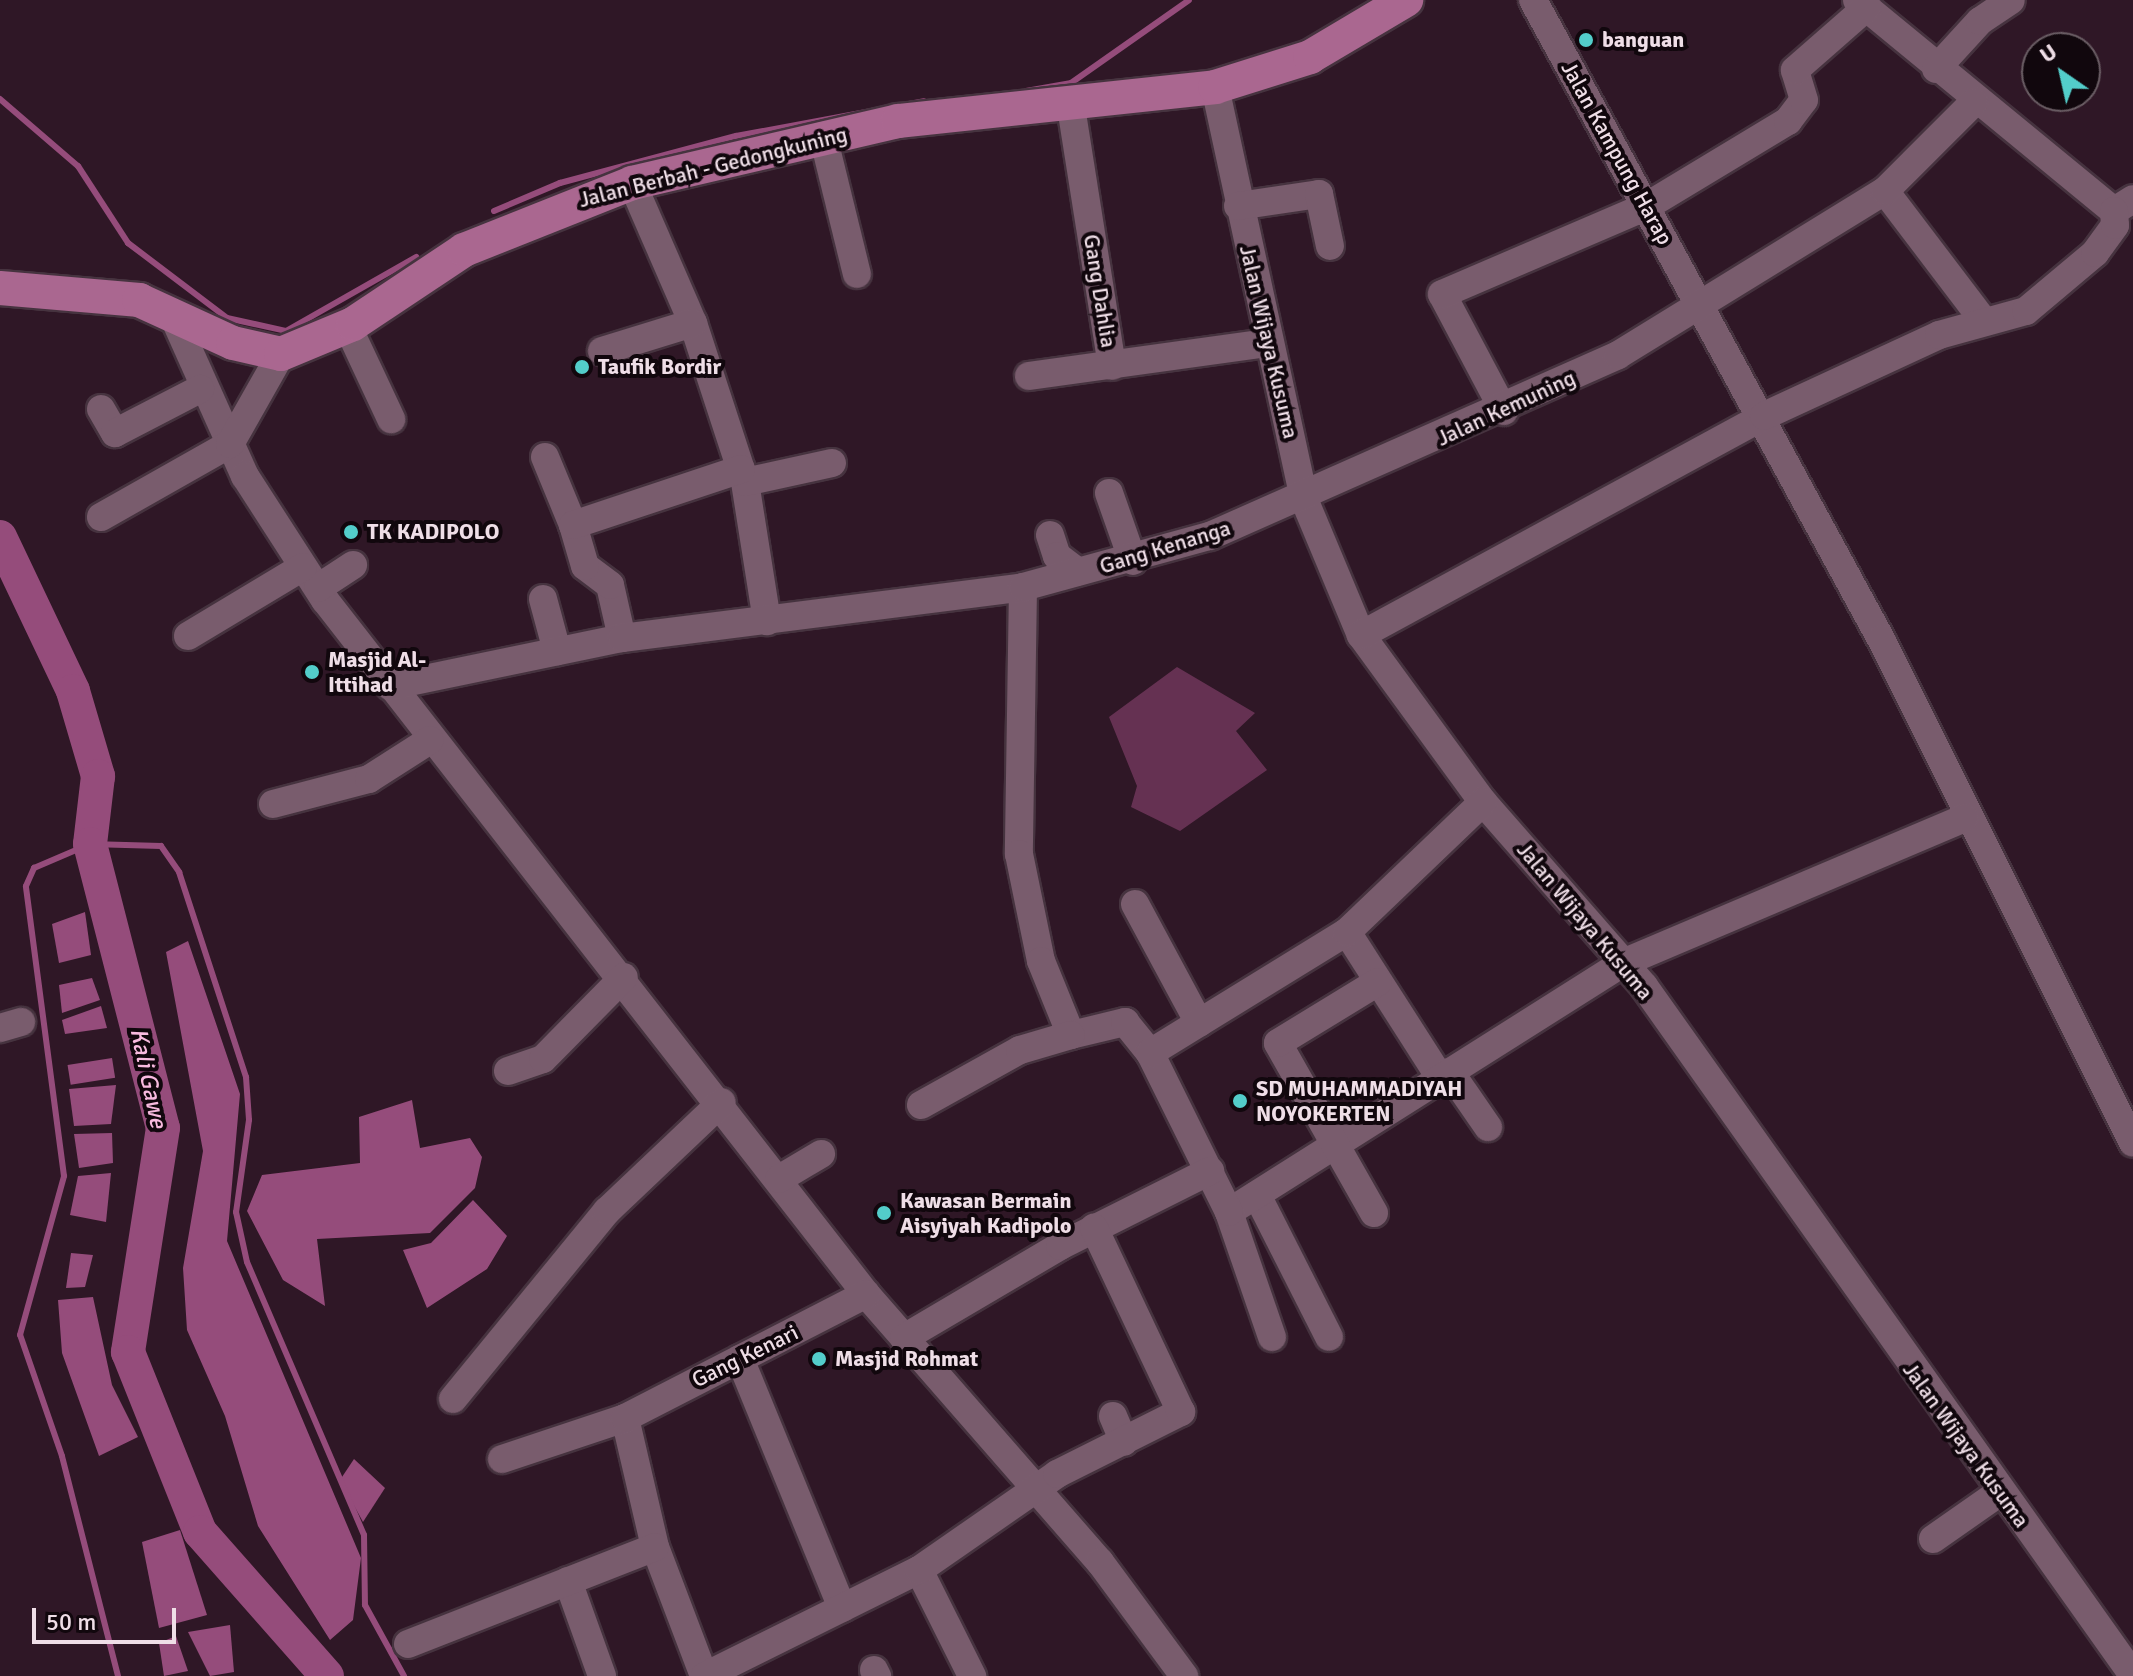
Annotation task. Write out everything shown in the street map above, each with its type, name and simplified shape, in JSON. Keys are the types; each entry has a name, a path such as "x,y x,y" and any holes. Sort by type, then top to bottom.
{"main road":[{"name":"Jalan Berbah - Gedongkuning","path":"281,354 348,327 464,250 632,183 823,136 898,121 1071,107 1215,87 1310,57 1406,0"},
{"path":"0,288 139,300 241,347 281,354"}],"street":[{"name":"Jalan Kampung Harap","path":"1533,0 1764,416 1965,818 2133,1143"},
{"path":"1936,69 1980,21 2011,0"},
{"path":"1361,635 1764,416 1982,319 2015,316 2037,304 2107,240 2123,205 1974,102 1862,2 1795,70 1802,111 1647,206 1442,294 1504,411"},
{"name":"Jalan Wijaya Kusuma","path":"1215,87 1267,343 1304,499 1361,635 1483,802 1623,963 2133,1675"},
{"name":"Jalan Kemuning","path":"1304,499 1504,411 1701,306 1885,191 1974,102"},
{"name":"Gang Dahlia","path":"1071,107 1112,366 1267,343"},
{"path":"823,136 857,274"},
{"path":"632,183 693,323 743,476 767,621"},
{"path":"1885,191 1982,319"},
{"path":"1238,206 1319,194 1330,246"},
{"path":"172,313 200,389 310,577 430,740 624,977 866,1294 1036,1488 1184,1676"},
{"path":"602,351 693,323"},
{"path":"348,327 391,419"},
{"path":"101,517 230,444 281,354"},
{"path":"1029,376 1112,366"},
{"path":"101,409 115,433 200,389"},
{"path":"545,457 573,525 585,566 610,585 622,638"},
{"path":"573,525 743,476 832,463"},
{"path":"1109,493 1133,561"},
{"name":"Gang Kenanga","path":"390,686 622,638 1023,587 1133,561 1304,499"},
{"path":"1050,535 1057,556 1078,572"},
{"path":"188,636 310,577 353,565"},
{"path":"1023,587 1019,854 1041,961 1071,1035"},
{"path":"543,599 557,651"},
{"path":"273,804 369,779 430,740"},
{"path":"1150,1053 1347,932 1483,802"},
{"path":"1229,1212 1623,963 1965,818"},
{"path":"1135,904 1199,1023"},
{"path":"1347,932 1378,982 1488,1127"},
{"path":"508,1071 543,1059 624,977"},
{"path":"1374,1213 1331,1148 1278,1043 1378,982"},
{"path":"921,1105 1020,1050 1125,1022 1150,1053 1210,1171 1229,1212 1272,1337"},
{"path":"453,1399 607,1211 722,1102"},
{"path":"779,1179 821,1154"},
{"path":"904,1338 1094,1228 1210,1171"},
{"path":"1257,1195 1329,1337"},
{"path":"625,1418 655,1547 704,1676 919,1570 1118,1429 1173,1419 1183,1404 1094,1228"},
{"name":"Gang Kenari","path":"502,1459 625,1418 866,1294"},
{"path":"740,1359 842,1608"},
{"path":"1933,1539 2000,1492"},
{"path":"408,1644 655,1547"},
{"path":"919,1570 972,1676"},
{"path":"568,1581 602,1676"}],"shaded area":[{"path":"1177,667 1255,713 1236,731 1267,770 1180,831 1131,807 1137,786 1109,717"},
{"path":"85,912 91,955 59,963 52,924"},
{"path":"188,941 240,1094 227,1241 361,1558 353,1620 330,1640 258,1526 225,1416 187,1330 183,1268 203,1151 166,952"},
{"path":"92,978 100,1000 62,1013 59,985"},
{"path":"101,1006 107,1028 65,1034 62,1020"},
{"path":"112,1058 115,1078 71,1085 68,1065"},
{"path":"116,1085 111,1124 74,1126 69,1089"},
{"path":"412,1100 420,1148 470,1138 482,1157 475,1188 430,1233 317,1239 325,1306 283,1280 247,1211 262,1175 360,1163 359,1117"},
{"path":"112,1133 113,1163 79,1168 74,1134"},
{"path":"111,1173 106,1222 70,1215 78,1176"},
{"path":"473,1200 507,1236 487,1269 427,1308 403,1250 431,1243"},
{"path":"71,1253 93,1255 85,1287 66,1288"},
{"path":"93,1297 112,1385 138,1437 99,1456 62,1353 58,1300"},
{"path":"354,1459 385,1488 363,1522 340,1480"},
{"path":"180,1530 207,1615 159,1628 142,1542"},
{"path":"230,1625 234,1672 210,1676 188,1632"},
{"path":"176,1636 188,1671 164,1676 159,1643"}],"waterway":[{"path":"1026,91 1071,83 1189,0"},
{"path":"0,99 78,166 128,243 227,318 286,331 416,257"},
{"path":"494,211 560,183 736,136 924,101"},
{"name":"Kali Gawe","path":"0,537 73,691 98,776 90,844 163,1128 128,1352 200,1532 327,1676"},
{"path":"118,1676 62,1456 20,1335 64,1176 26,886 34,868 90,844 161,846 179,872 246,1077 249,1120 236,1212 247,1262 364,1535 365,1605 404,1676"}],"place":[{"name":"banguan","path":"1586,40"},
{"name":"Taufik Bordir","path":"582,367"},
{"name":"TK KADIPOLO","path":"351,532"},
{"name":"Masjid Al- Ittihad","path":"312,672"},
{"name":"SD MUHAMMADIYAH NOYOKERTEN","path":"1240,1101"},
{"name":"Kawasan Bermain Aisyiyah Kadipolo","path":"884,1213"},
{"name":"Masjid Rohmat","path":"819,1359"}]}
